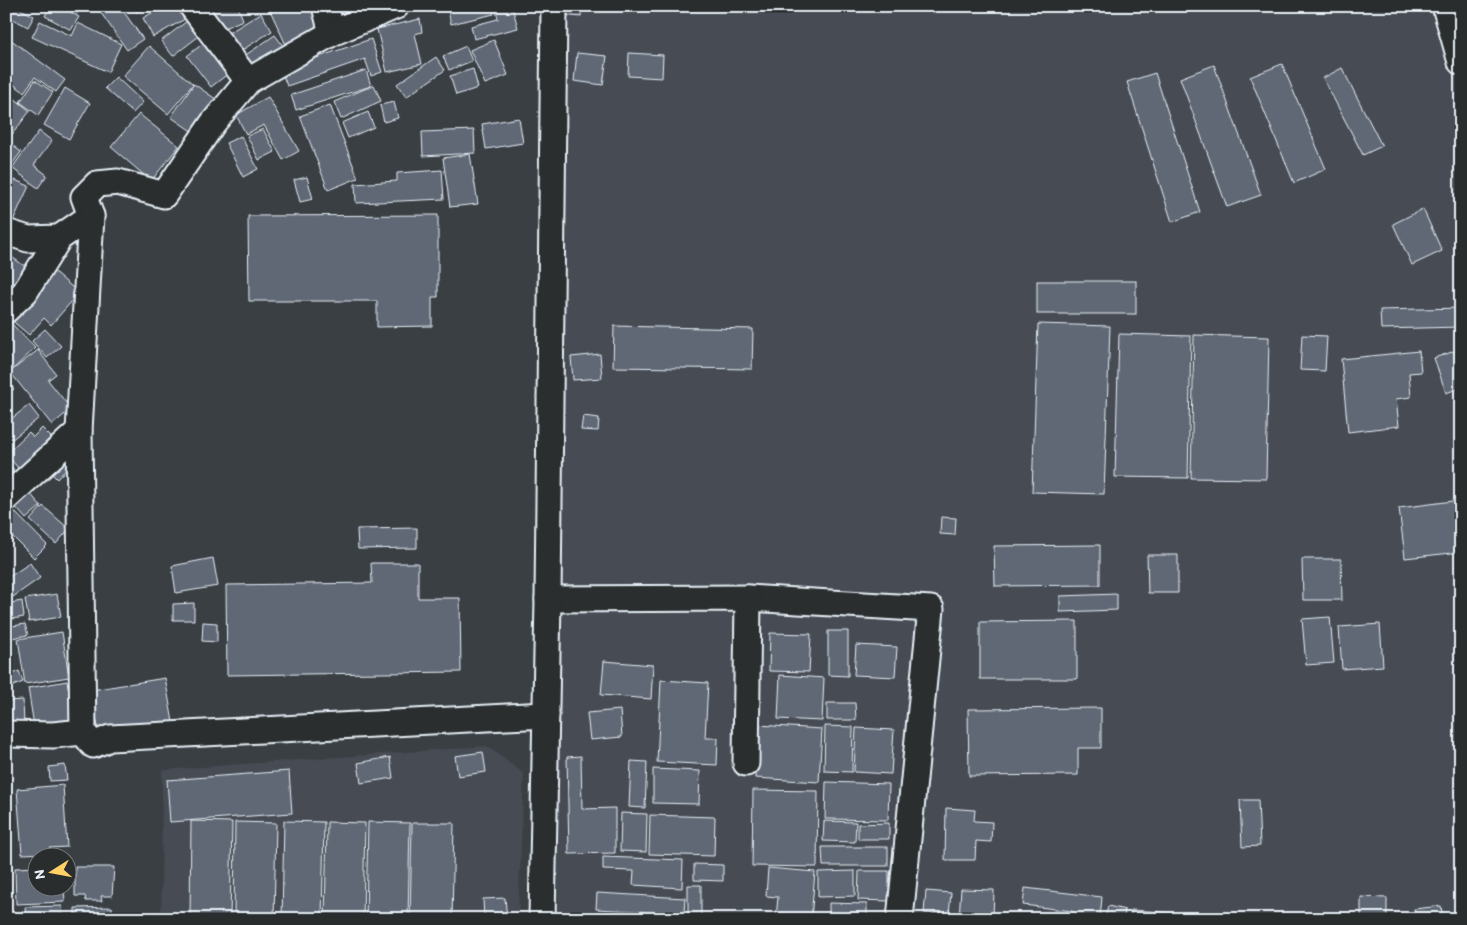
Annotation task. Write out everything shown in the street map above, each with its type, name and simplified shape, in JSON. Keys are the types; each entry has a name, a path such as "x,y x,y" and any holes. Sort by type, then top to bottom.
{"street":[{"path":"192,6 248,81"},
{"path":"325,6 332,33"},
{"path":"396,6 332,33 248,81 213,123 164,195 118,182 97,184 84,196 91,216 79,431 83,732 94,744 110,738 546,715"},
{"path":"542,919 548,599 554,6"},
{"path":"1445,6 1461,62"},
{"path":"6,310 25,292 59,238 91,216"},
{"path":"6,232 28,239 59,238"},
{"path":"6,498 79,431"},
{"path":"548,599 748,598 931,609 900,919"},
{"path":"746,763 748,598"},
{"path":"6,734 53,735 83,732"}],"shaded area":[{"path":"555,6 1461,6 1461,919 547,919"},
{"path":"487,746 524,774 518,919 161,919 162,770"}],"building":[{"path":"6,6 15,6 34,16 28,27 6,15"},
{"path":"50,6 60,6 79,17 71,30 45,16"},
{"path":"65,6 81,6 77,14"},
{"path":"96,6 123,6 121,8 143,39 127,50"},
{"path":"134,6 154,6 136,12"},
{"path":"164,6 178,6 185,19 153,37 143,18"},
{"path":"201,6 238,6 243,20 212,33"},
{"path":"268,6 290,6 292,11 303,6 313,6 324,29 287,47"},
{"path":"331,6 347,6 351,20 336,24"},
{"path":"447,6 492,6 494,14 451,24"},
{"path":"495,6 512,6 518,28 474,39 471,26 498,19"},
{"path":"562,6 582,6 581,17 562,15"},
{"path":"261,13 272,31 233,56 222,37"},
{"path":"191,18 203,33 173,56 161,41"},
{"path":"420,19 422,32 415,34 422,64 387,72 377,29"},
{"path":"40,21 72,36 78,23 121,44 108,72 32,37"},
{"path":"275,35 287,51 249,78 237,61"},
{"path":"6,36 65,80 56,92 35,77 24,92 6,79"},
{"path":"371,39 382,72 371,76 365,59 287,86 281,70"},
{"path":"494,40 508,75 485,84 470,50"},
{"path":"205,42 229,73 211,87 187,56"},
{"path":"149,46 193,84 168,114 123,76"},
{"path":"466,46 472,61 449,70 443,56"},
{"path":"577,53 607,56 603,85 574,81"},
{"path":"629,53 663,55 662,78 628,76"},
{"path":"436,57 445,70 406,97 397,84"},
{"path":"1282,64 1326,169 1294,183 1250,77"},
{"path":"1214,65 1261,195 1227,207 1180,78"},
{"path":"1342,68 1382,146 1363,155 1323,78"},
{"path":"473,69 478,88 456,95 450,76"},
{"path":"366,70 371,86 296,110 291,95"},
{"path":"1155,73 1200,212 1172,222 1127,82"},
{"path":"116,77 143,102 133,113 105,88"},
{"path":"35,80 53,92 38,115 20,102"},
{"path":"194,84 223,104 200,137 171,117"},
{"path":"374,85 381,101 341,119 334,102"},
{"path":"65,88 90,103 69,139 44,125"},
{"path":"9,94 30,111 7,141 21,152 10,167 6,164 6,98"},
{"path":"268,97 299,151 283,160 264,125 246,134 236,115"},
{"path":"394,102 398,118 384,122 380,105"},
{"path":"330,105 358,178 328,190 300,116"},
{"path":"368,112 374,127 348,138 342,123"},
{"path":"139,114 179,146 151,181 111,147"},
{"path":"519,118 523,143 486,149 482,124"},
{"path":"263,129 275,152 259,160 247,136"},
{"path":"474,130 475,153 423,156 422,132"},
{"path":"39,131 52,141 34,165 47,175 38,188 12,168"},
{"path":"241,136 258,169 243,177 226,143"},
{"path":"470,154 478,204 450,207 443,158"},
{"path":"442,170 444,199 356,203 355,184 397,181 397,173"},
{"path":"307,177 313,199 300,202 294,180"},
{"path":"15,180 29,186 11,225 6,223 6,185 11,188"},
{"path":"1423,209 1442,251 1412,265 1393,224"},
{"path":"438,215 438,297 432,297 432,326 377,327 377,301 249,301 248,216"},
{"path":"6,253 26,267 9,291 6,289"},
{"path":"51,269 79,293 51,325 44,318 29,335 9,318"},
{"path":"1037,281 1136,281 1136,314 1037,314"},
{"path":"1461,308 1461,327 1381,329 1380,310"},
{"path":"8,320 35,348 6,376 6,321"},
{"path":"1038,324 1110,326 1104,494 1032,492"},
{"path":"614,326 753,329 752,369 613,367"},
{"path":"45,329 61,346 47,358 32,341"},
{"path":"1119,334 1191,336 1188,478 1115,477"},
{"path":"1194,335 1269,337 1266,479 1191,478"},
{"path":"1302,335 1327,336 1325,371 1300,370"},
{"path":"1461,349 1461,399 1457,389 1446,393 1434,358"},
{"path":"38,350 56,374 48,380 71,409 52,425 10,372"},
{"path":"1419,351 1421,372 1409,373 1411,397 1396,399 1399,426 1348,432 1341,359"},
{"path":"600,354 602,378 573,380 571,357"},
{"path":"6,380 14,389 6,396"},
{"path":"29,405 39,418 6,444 6,423"},
{"path":"583,416 599,418 598,431 581,430"},
{"path":"42,428 51,437 19,469 6,454 29,432 33,437"},
{"path":"68,447 78,457 57,479 47,469"},
{"path":"6,460 14,470 6,477"},
{"path":"28,491 41,506 26,519 13,504"},
{"path":"1461,500 1461,552 1405,558 1399,508"},
{"path":"43,506 69,529 56,544 30,520"},
{"path":"10,507 47,545 34,558 6,530 6,511"},
{"path":"941,517 956,518 955,535 940,534"},
{"path":"417,528 417,548 358,549 357,529"},
{"path":"1100,545 1100,585 995,586 994,546"},
{"path":"1147,555 1178,555 1178,593 1148,593"},
{"path":"213,558 218,586 176,593 172,566"},
{"path":"1302,559 1341,559 1342,600 1303,600"},
{"path":"30,563 40,578 13,597 6,587 6,579"},
{"path":"371,563 418,563 418,598 460,598 461,672 227,675 226,585 372,583"},
{"path":"57,594 61,617 29,622 25,599"},
{"path":"1117,594 1117,610 1060,612 1060,596"},
{"path":"22,601 24,617 6,620 6,604"},
{"path":"194,603 194,620 173,620 173,604"},
{"path":"1330,617 1334,663 1306,665 1302,619"},
{"path":"1077,621 1077,679 980,679 980,622"},
{"path":"203,622 217,623 217,642 202,641"},
{"path":"25,624 28,635 6,639 6,627"},
{"path":"1380,624 1383,666 1342,669 1339,627"},
{"path":"828,631 848,631 848,676 828,675"},
{"path":"62,632 69,677 25,684 18,639"},
{"path":"770,633 811,634 809,672 769,671"},
{"path":"856,645 897,647 895,677 854,675"},
{"path":"604,661 653,665 651,699 601,695"},
{"path":"9,665 13,674 19,671 23,682 6,689 6,666"},
{"path":"780,675 824,678 822,721 778,719"},
{"path":"165,678 173,722 99,734 92,690"},
{"path":"661,680 708,683 705,738 718,738 717,765 657,762"},
{"path":"67,681 74,719 34,726 28,688"},
{"path":"23,700 24,724 6,725 6,701"},
{"path":"827,703 855,703 856,720 827,720"},
{"path":"1101,708 1101,748 1078,748 1078,775 969,776 968,709"},
{"path":"620,710 622,737 590,740 587,713"},
{"path":"758,725 822,729 819,782 755,778"},
{"path":"825,726 853,727 852,772 824,771"},
{"path":"856,728 894,730 891,774 854,772"},
{"path":"483,752 486,772 458,776 455,756"},
{"path":"581,756 582,809 615,808 615,853 569,854 567,757"},
{"path":"390,757 393,778 361,783 358,763"},
{"path":"631,761 647,762 645,808 629,807"},
{"path":"65,765 67,780 50,781 49,767"},
{"path":"653,769 700,771 699,804 653,803"},
{"path":"289,771 292,813 170,822 167,780"},
{"path":"826,782 889,784 888,820 825,819"},
{"path":"63,785 67,847 28,848 28,854 22,854 17,789"},
{"path":"753,790 818,791 817,867 752,866"},
{"path":"6,798 10,798 11,815 6,815"},
{"path":"1240,800 1258,800 1260,846 1242,847"},
{"path":"946,808 975,810 974,821 992,822 991,842 976,841 975,860 945,860"},
{"path":"621,813 647,814 646,852 620,851"},
{"path":"650,815 715,817 714,856 649,854"},
{"path":"6,818 10,818 11,834 6,835"},
{"path":"191,821 232,822 230,919 190,919"},
{"path":"284,821 324,822 322,919 282,919"},
{"path":"824,821 856,822 855,842 823,841"},
{"path":"235,822 276,823 274,919 234,919"},
{"path":"327,822 365,823 363,919 325,919"},
{"path":"368,822 410,823 408,919 366,919"},
{"path":"412,823 454,823 452,919 410,919"},
{"path":"889,823 889,839 858,839 858,824"},
{"path":"822,847 888,847 888,866 823,866"},
{"path":"6,857 10,874 6,875"},
{"path":"603,857 683,860 682,888 633,885 634,871 603,870"},
{"path":"694,864 723,865 723,881 694,880"},
{"path":"28,867 28,898 65,898 65,902 16,904 15,868"},
{"path":"78,867 114,867 112,896 101,896 102,901 86,901 85,896 78,896"},
{"path":"768,868 815,872 811,919 776,918 778,897 766,896"},
{"path":"855,871 855,896 818,897 818,872"},
{"path":"859,871 889,871 889,901 858,900"},
{"path":"688,885 701,885 701,917 688,916"},
{"path":"9,886 10,910 6,911 6,887"},
{"path":"1025,888 1102,897 1100,919 1071,919 1072,911 1023,905"},
{"path":"961,889 994,890 993,919 959,918"},
{"path":"926,891 951,893 949,915 924,913"},
{"path":"597,893 685,898 684,914 596,909"},
{"path":"1361,897 1387,898 1387,919 1361,919"},
{"path":"505,898 507,919 484,919 483,899"},
{"path":"829,903 867,904 867,919 829,919"},
{"path":"62,906 63,919 26,919 25,907"},
{"path":"1108,906 1125,910 1124,919 1105,919"},
{"path":"1441,906 1443,919 1415,919 1414,909"},
{"path":"112,907 113,919 75,919 75,908"},
{"path":"1131,910 1176,913 1176,919 1130,919"},
{"path":"604,914 650,917 650,919 604,919"},
{"path":"653,916 686,918 686,919 653,919"}]}
